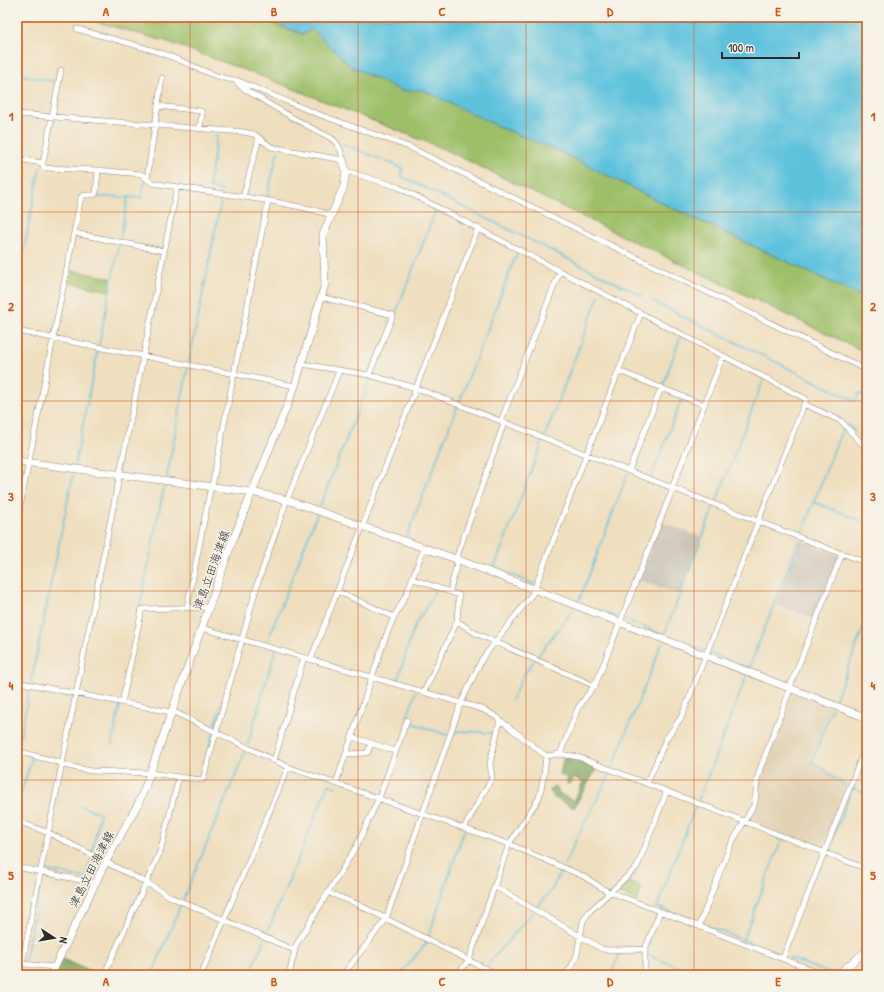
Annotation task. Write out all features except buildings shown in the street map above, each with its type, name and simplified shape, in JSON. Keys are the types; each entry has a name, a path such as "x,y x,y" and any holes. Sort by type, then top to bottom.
{"main road":[{"name":"津島立田海津線","path":"51,975 105,863 138,804 252,492 295,386 325,284 324,235 344,186 346,170 343,160"},
{"path":"17,461 211,486 252,492 287,500 457,559 791,687 867,718"},
{"path":"837,975 867,950"}],"street":[{"path":"77,29 169,56 195,67 236,80 409,148 867,370"},
{"path":"61,70 43,163 45,168 98,170 141,174 152,183 268,201 332,215"},
{"path":"147,179 162,78"},
{"path":"17,114 242,132 254,134 271,147 343,160 341,149 331,138 285,115 238,84 236,80"},
{"path":"158,106 201,111 200,128"},
{"path":"243,197 259,138"},
{"path":"17,159 43,163"},
{"path":"17,522 81,197 84,195 94,195 96,193 98,170"},
{"path":"346,170 398,187 806,399 682,716 666,739 647,784"},
{"path":"20,975 177,187"},
{"path":"187,607 268,201"},
{"path":"311,659 478,228"},
{"path":"74,233 164,251"},
{"path":"450,591 457,559 503,422 560,271"},
{"path":"321,297 393,315 369,375"},
{"path":"343,975 386,919 461,703 482,659 534,589 641,314"},
{"path":"17,331 295,386"},
{"path":"560,754 578,708 595,686 621,623 723,356"},
{"path":"302,364 369,375 416,388 867,563"},
{"path":"17,751 91,771 150,773 203,779 215,731 258,582 287,500 339,370"},
{"path":"619,371 704,405"},
{"path":"629,471 661,388"},
{"path":"804,404 841,421 862,444 867,446"},
{"path":"336,783 394,617 413,579 424,548"},
{"path":"699,926 730,846 755,803 757,780 760,769 842,554"},
{"path":"413,579 459,595 457,621 424,692"},
{"path":"337,591 394,617"},
{"path":"122,703 142,609 209,607"},
{"path":"457,621 475,633 595,686"},
{"path":"202,628 482,709 500,720 546,756 560,754 578,757 867,869"},
{"path":"274,760 304,657"},
{"path":"17,682 122,703 172,711 288,767 509,844 583,876 611,893 825,975"},
{"path":"289,975 296,945 357,845 378,798 407,720"},
{"path":"464,828 492,778 490,763 500,720"},
{"path":"352,737 395,751"},
{"path":"346,753 366,753 371,743"},
{"path":"783,958 867,743"},
{"path":"458,975 469,960 509,844 539,798 546,756"},
{"path":"201,975 288,767"},
{"path":"104,975 160,852 179,777"},
{"path":"566,975 577,954 583,921 589,912 611,893 639,864 667,791"},
{"path":"17,817 25,824 49,833 105,863 147,883 173,898 294,950"},
{"path":"17,867 95,883"},
{"path":"494,886 604,950 645,949"},
{"path":"329,893 355,903 498,975"},
{"path":"645,975 645,949 660,912"},
{"path":"22,964 55,967"},
{"path":"483,975 486,968"}],"shaded area":[{"path":"661,522 701,537 679,594 639,580"},
{"path":"801,540 839,556 815,619 776,604"},
{"path":"791,691 830,707 809,761 845,787 822,848 819,849 747,820 757,801 758,780"}],"green space":[{"path":"79,17 256,17 303,34 311,28 352,67 402,91 423,90 504,129 563,153 670,207 867,299 867,353 446,150 261,76 168,42"},
{"path":"68,270 111,278 109,291 66,282"},
{"path":"564,756 577,758 598,766 574,808 553,797 553,794 550,792 552,787 556,787 560,794 574,801 583,782 575,778 567,784 567,777 560,775"},
{"path":"625,881 642,887 637,901 614,891"},
{"path":"62,959 100,975 63,975 56,973"}],"water":[{"path":"256,17 867,17 867,299 670,207 563,153 504,129 423,90 402,91 352,67 312,29 303,34"}],"waterway":[{"path":"17,74 56,82"},
{"path":"217,133 209,188 223,191"},
{"path":"343,144 398,166 403,169 401,176 643,296"},
{"path":"267,198 278,151"},
{"path":"17,286 40,168"},
{"path":"120,241 128,197 141,198 145,181"},
{"path":"376,183 397,190"},
{"path":"98,194 98,197 128,197"},
{"path":"189,363 222,196"},
{"path":"395,315 436,210"},
{"path":"99,345 119,244"},
{"path":"459,403 517,253"},
{"path":"545,436 599,295"},
{"path":"650,300 855,401 859,393 867,397"},
{"path":"296,372 306,335"},
{"path":"663,386 680,338"},
{"path":"75,464 98,349"},
{"path":"167,476 188,367"},
{"path":"320,506 371,377"},
{"path":"717,500 763,381"},
{"path":"651,478 682,398"},
{"path":"812,405 841,419"},
{"path":"407,536 457,407"},
{"path":"847,424 855,432"},
{"path":"801,535 843,427"},
{"path":"858,435 867,443"},
{"path":"534,584 494,568 543,440"},
{"path":"579,601 628,473"},
{"path":"31,682 73,475"},
{"path":"138,616 164,487"},
{"path":"814,502 867,523"},
{"path":"664,635 714,507"},
{"path":"266,645 317,514"},
{"path":"749,668 799,541"},
{"path":"397,682 414,627 435,591"},
{"path":"536,658 574,609"},
{"path":"599,610 616,617"},
{"path":"835,701 867,618"},
{"path":"626,620 704,651"},
{"path":"612,768 662,643"},
{"path":"248,744 275,651"},
{"path":"709,653 788,683"},
{"path":"512,700 524,674 534,661"},
{"path":"698,801 747,675"},
{"path":"794,686 867,714"},
{"path":"18,747 30,688 73,697"},
{"path":"407,718 416,692"},
{"path":"77,697 120,705"},
{"path":"215,727 222,700"},
{"path":"112,744 120,706"},
{"path":"811,764 832,708"},
{"path":"409,722 447,735"},
{"path":"452,737 454,732 459,731 495,734"},
{"path":"197,777 200,777 213,734"},
{"path":"183,900 246,750"},
{"path":"17,800 21,794 32,757 30,757"},
{"path":"812,761 846,786"},
{"path":"493,771 494,779"},
{"path":"578,836 611,772"},
{"path":"266,935 329,784 336,787"},
{"path":"828,851 852,788 867,794"},
{"path":"696,805 657,907 698,923"},
{"path":"80,806 100,813 92,853"},
{"path":"867,817 864,823 867,824"},
{"path":"428,938 464,831"},
{"path":"743,940 782,839"},
{"path":"564,865 576,840"},
{"path":"45,870 86,878 91,858"},
{"path":"536,908 551,891 561,871"},
{"path":"25,961 42,876"},
{"path":"152,975 181,904"},
{"path":"487,965 533,912"},
{"path":"702,924 779,954"},
{"path":"249,975 265,939"},
{"path":"651,940 647,951 648,955 698,975"},
{"path":"400,975 428,941"},
{"path":"611,975 620,952 642,952"},
{"path":"789,958 831,974"}]}
